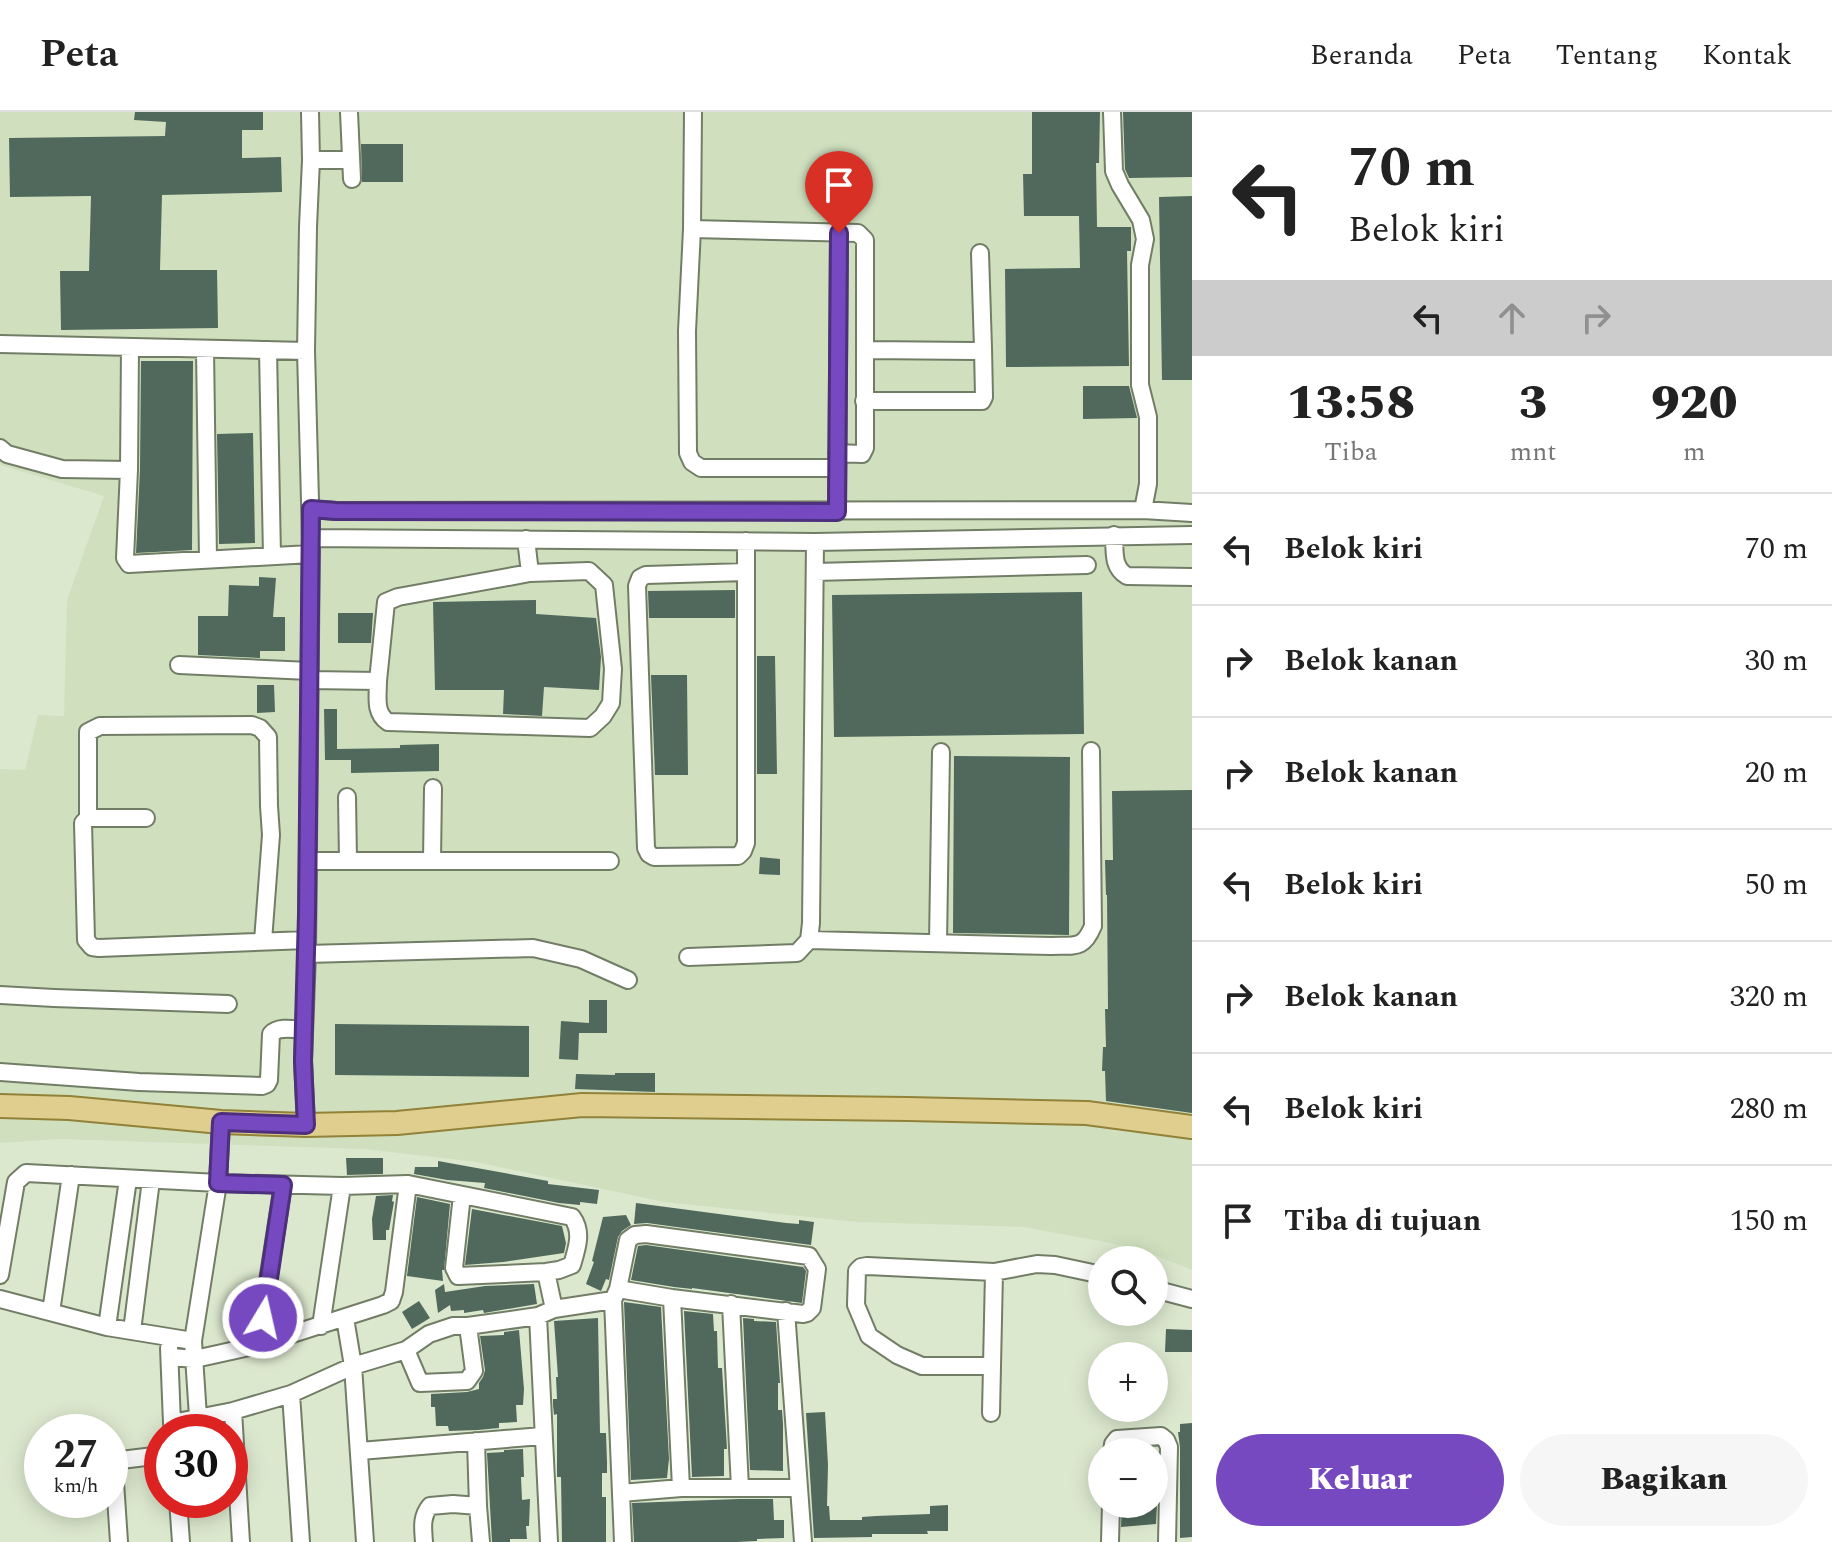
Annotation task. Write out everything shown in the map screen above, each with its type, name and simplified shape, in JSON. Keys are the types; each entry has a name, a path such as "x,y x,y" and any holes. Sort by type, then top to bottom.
{"main road":[{"path":"0,1106 69,1108 220,1132 306,1125 397,1123 582,1105 1087,1113 1192,1127"}],"street":[{"path":"306,1125 303,1061 311,546 306,351 310,112"},
{"path":"349,112 352,179"},
{"path":"692,229 858,233 865,240 865,452 837,460 701,468 692,462 688,453 687,331 693,112"},
{"path":"1112,112 1114,171 1141,220 1145,239 1140,265 1140,385 1148,417 1148,484 1143,510"},
{"path":"311,160 350,160"},
{"path":"837,512 839,233"},
{"path":"864,401 982,401 980,253"},
{"path":"0,344 306,351"},
{"path":"130,347 125,558 129,564 272,556 311,546 526,539 815,542 1192,535"},
{"path":"866,350 975,351 983,348"},
{"path":"205,349 208,560"},
{"path":"268,350 272,556"},
{"path":"0,448 7,454 62,469 129,470"},
{"path":"311,509 1143,510 1192,513"},
{"path":"1114,535 1115,564 1119,572 1127,576 1192,577"},
{"path":"526,539 530,573"},
{"path":"746,541 746,572 746,828 743,851 738,856 654,857 646,848 637,586 640,578 646,575 746,572"},
{"path":"688,957 797,953 809,940 815,542"},
{"path":"815,572 1087,565"},
{"path":"589,571 604,585 613,669 611,703 590,728 388,722 378,712 378,681 386,602 398,597 530,573 589,571"},
{"path":"179,665 378,681"},
{"path":"263,941 271,835 268,737 252,725 100,726 88,732 88,818 83,823 86,940 92,947 263,941 307,947 533,948 581,959 628,980"},
{"path":"809,940 1078,945 1088,939 1093,926 1091,751"},
{"path":"938,943 941,752"},
{"path":"432,861 433,788"},
{"path":"347,797 348,861"},
{"path":"88,818 146,818"},
{"path":"308,861 610,861"},
{"path":"0,995 228,1004"},
{"path":"0,1072 139,1082 262,1086 269,1080 271,1034 279,1029 304,1030"},
{"path":"198,1414 193,1341 218,1183 220,1132"},
{"path":"0,1275 16,1182 26,1173 283,1185 408,1184 572,1217 578,1227 579,1239 572,1265 546,1272 458,1276 454,1268 462,1195"},
{"path":"51,1312 71,1175"},
{"path":"107,1327 128,1179"},
{"path":"132,1331 151,1180"},
{"path":"171,1357 195,1359 258,1345 391,1301 408,1184"},
{"path":"258,1345 283,1185"},
{"path":"321,1326 342,1186"},
{"path":"216,1414 291,1394 353,1366 406,1350 429,1334 453,1326 538,1316 615,1294 807,1313 812,1308 817,1269 809,1256 640,1234 628,1240 615,1294 623,1542"},
{"path":"992,1366 922,1366 897,1355 869,1336 856,1305 857,1271 861,1267 994,1272 1037,1264 1088,1272"},
{"path":"546,1272 554,1309"},
{"path":"991,1413 994,1272"},
{"path":"1168,1293 1192,1299"},
{"path":"672,1298 681,1488"},
{"path":"0,1299 107,1327 193,1341"},
{"path":"731,1304 740,1488"},
{"path":"786,1311 803,1542"},
{"path":"538,1316 549,1542"},
{"path":"345,1318 353,1366 365,1542"},
{"path":"406,1350 420,1383 467,1381 474,1371 468,1326"},
{"path":"166,1336 171,1357 172,1414"},
{"path":"291,1394 301,1542"},
{"path":"233,1411 241,1542"},
{"path":"360,1451 542,1436"},
{"path":"1132,1438 1164,1438"},
{"path":"476,1441 481,1542"},
{"path":"1168,1445 1168,1494"},
{"path":"621,1493 681,1488 798,1488"},
{"path":"424,1542 423,1518 430,1506 478,1506"},
{"path":"117,1518 119,1542"},
{"path":"179,1518 181,1542"},
{"path":"1110,1542 1111,1518"},
{"path":"1167,1542 1168,1518"}],"shaded area":[{"path":"0,112 1192,112 1192,1270 1168,1260 1168,1246 1126,1246 1024,1227 857,1222 664,1202 476,1162 364,1149 59,1139 0,1143 0,769 25,770 38,715 64,716 67,600 104,496 0,465"}],"building":[{"path":"135,112 263,112 263,130 242,130 242,158 281,157 282,192 162,195 160,270 217,270 218,328 61,330 60,271 89,271 91,196 10,197 9,138 165,136 166,122 134,120"},
{"path":"1032,112 1100,112 1099,163 1096,163 1097,227 1131,227 1131,251 1127,251 1129,366 1006,367 1005,269 1080,268 1079,216 1024,216 1023,174 1032,174"},
{"path":"1123,112 1192,112 1192,177 1129,178 1125,169"},
{"path":"361,144 403,144 403,182 362,182"},
{"path":"1192,196 1192,380 1162,380 1159,197"},
{"path":"141,361 193,361 192,550 136,553"},
{"path":"1083,386 1129,386 1137,418 1083,419"},
{"path":"253,433 255,543 219,544 217,434"},
{"path":"259,577 276,578 273,617 285,617 285,651 260,651 260,658 198,655 198,616 228,616 229,585 259,586"},
{"path":"735,590 735,618 649,618 648,591"},
{"path":"1082,592 1084,734 834,737 832,595"},
{"path":"536,600 536,614 596,618 601,657 599,690 544,687 542,716 503,714 504,690 435,690 433,602"},
{"path":"338,613 373,613 371,643 338,643"},
{"path":"757,656 775,656 777,774 757,774"},
{"path":"651,675 687,675 688,775 655,775"},
{"path":"257,685 274,685 275,712 257,713"},
{"path":"324,709 337,709 337,749 439,744 439,771 351,773 351,760 325,760"},
{"path":"954,756 1070,757 1069,935 953,933"},
{"path":"1192,790 1192,1113 1106,1101 1105,1071 1102,1071 1103,1047 1106,1047 1105,1009 1108,1009 1105,860 1113,860 1112,791"},
{"path":"760,857 780,859 780,875 759,874"},
{"path":"589,1000 607,1000 607,1033 579,1033 578,1060 559,1059 561,1021 589,1023"},
{"path":"335,1024 529,1026 529,1077 335,1075"},
{"path":"655,1073 655,1092 575,1089 576,1074"},
{"path":"346,1158 383,1158 383,1174 347,1175"},
{"path":"438,1161 548,1181 548,1184 599,1190 597,1204 559,1203 484,1188 485,1183 414,1174 415,1167 438,1167"},
{"path":"393,1195 386,1240 373,1240 372,1219 376,1196"},
{"path":"417,1197 450,1204 443,1281 407,1276"},
{"path":"636,1203 786,1223 799,1224 799,1220 814,1222 811,1245 647,1223 634,1224"},
{"path":"472,1209 562,1226 566,1243 564,1253 465,1265"},
{"path":"626,1215 631,1225 618,1237 609,1280 606,1279 601,1291 586,1284 603,1217"},
{"path":"638,1246 803,1267 806,1271 802,1303 631,1280"},
{"path":"444,1284 445,1292 534,1284 537,1304 484,1313 483,1310 464,1313 464,1310 451,1311 450,1305 438,1313 435,1290"},
{"path":"419,1301 430,1318 412,1329 402,1312"},
{"path":"624,1302 661,1307 669,1459 667,1478 631,1480"},
{"path":"684,1311 713,1314 714,1331 717,1331 718,1368 722,1368 727,1449 724,1449 724,1476 692,1477"},
{"path":"598,1318 600,1433 606,1433 607,1473 602,1473 602,1497 606,1497 606,1542 562,1542 561,1477 557,1477 557,1414 554,1415 553,1405 553,1399 557,1399 558,1377 554,1321"},
{"path":"743,1318 776,1322 783,1471 750,1470"},
{"path":"1166,1329 1192,1330 1192,1352 1168,1352 1168,1342 1165,1342"},
{"path":"519,1330 524,1389 523,1405 516,1405 517,1422 499,1423 499,1428 478,1430 449,1431 448,1426 436,1426 431,1394 479,1389 485,1370 480,1336 504,1335 504,1332"},
{"path":"825,1412 830,1520 930,1514 930,1506 948,1505 948,1531 814,1538 806,1413"},
{"path":"1192,1423 1192,1537 1180,1538 1178,1432 1180,1424"},
{"path":"523,1449 522,1500 530,1499 527,1539 492,1542 487,1453"},
{"path":"773,1499 774,1520 784,1520 784,1538 737,1542 634,1542 632,1503"},
{"path":"1121,1518 1156,1518 1156,1524 1121,1527"}],"route":[{"path":"263,1318 283,1185 218,1183 220,1138 221,1122 306,1125 303,1061 311,509 837,512 839,233"}]}
